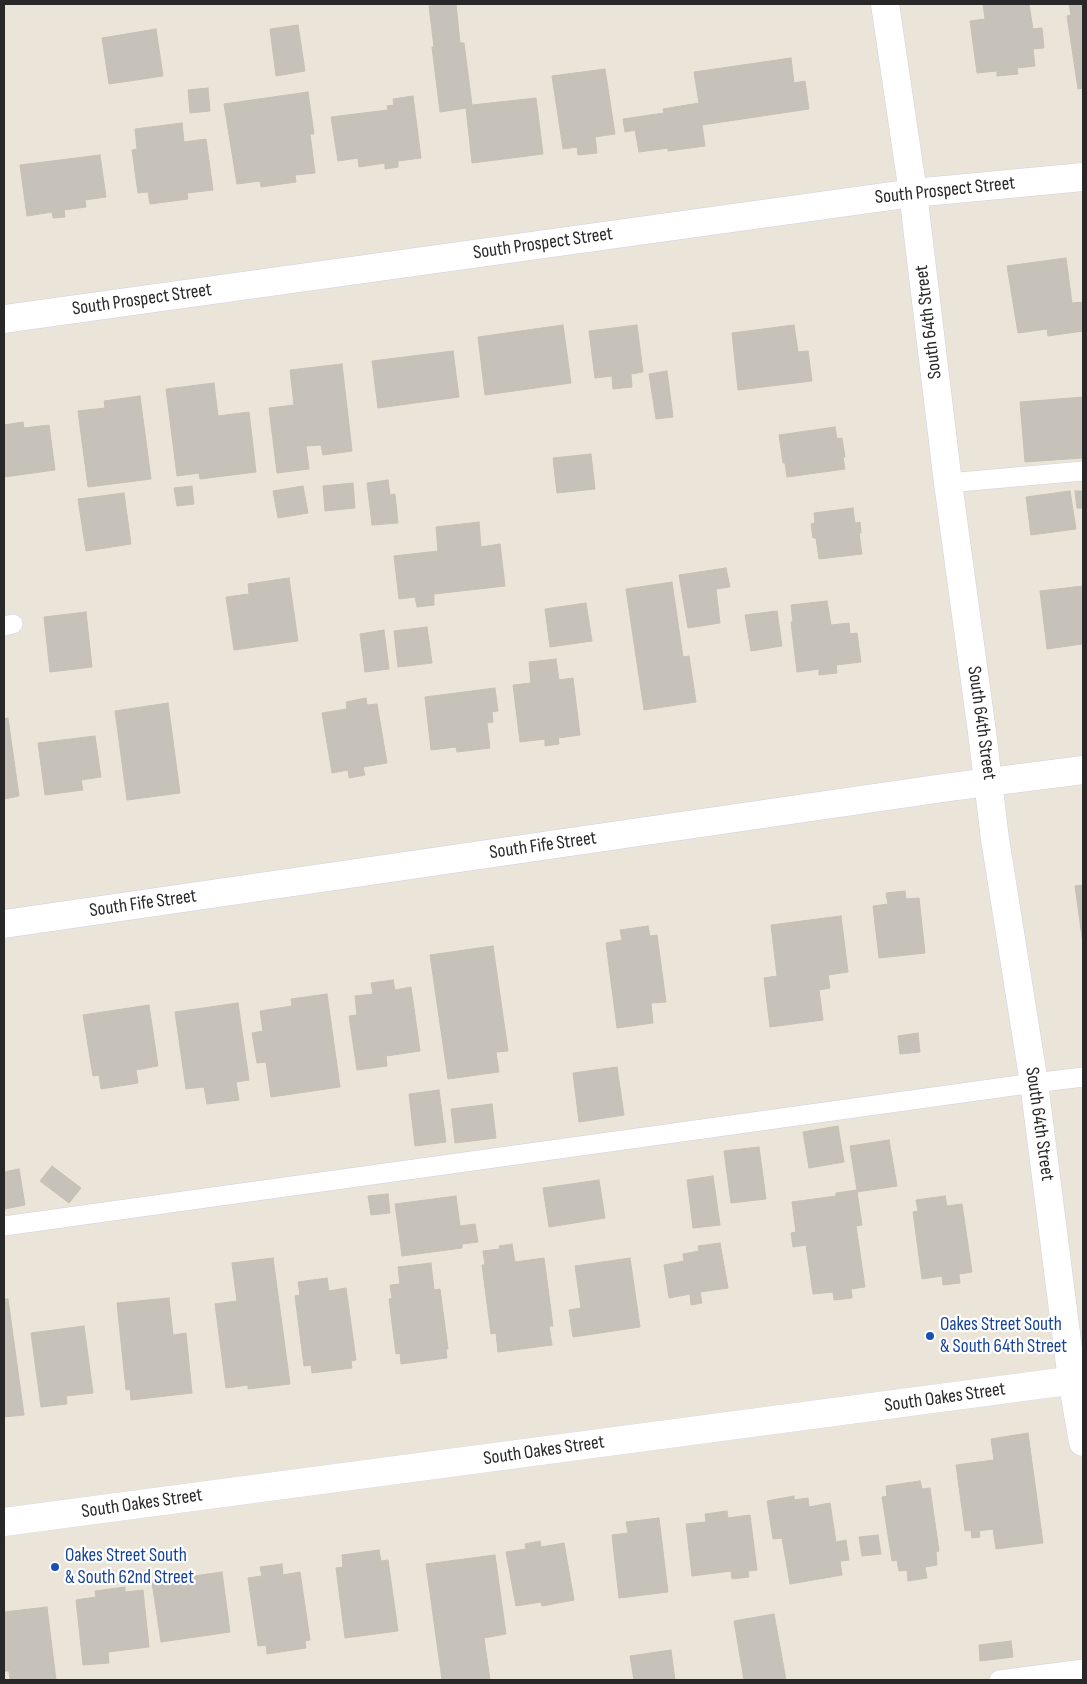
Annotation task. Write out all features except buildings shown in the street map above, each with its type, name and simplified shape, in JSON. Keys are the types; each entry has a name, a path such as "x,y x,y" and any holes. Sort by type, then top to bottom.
{"street":[{"name":"South 64th Street","path":"885,4 913,193 948,483 989,782 995,839 1078,1379 1083,1442"},
{"name":"South Prospect Street","path":"4,319 913,193 1083,176"},
{"name":"South Fife Street","path":"4,924 1083,770"},
{"name":"South Oakes Street","path":"4,1522 1032,1387 1078,1379"}],"lane":[{"path":"948,483 1083,471"},
{"path":"4,1226 1083,1077"},
{"path":"999,1680 1083,1669"}],"place":[{"name":"Oakes Street South & South 64th Street","path":"930,1336"},
{"name":"Oakes Street South & South 62nd Street","path":"55,1567"}]}
